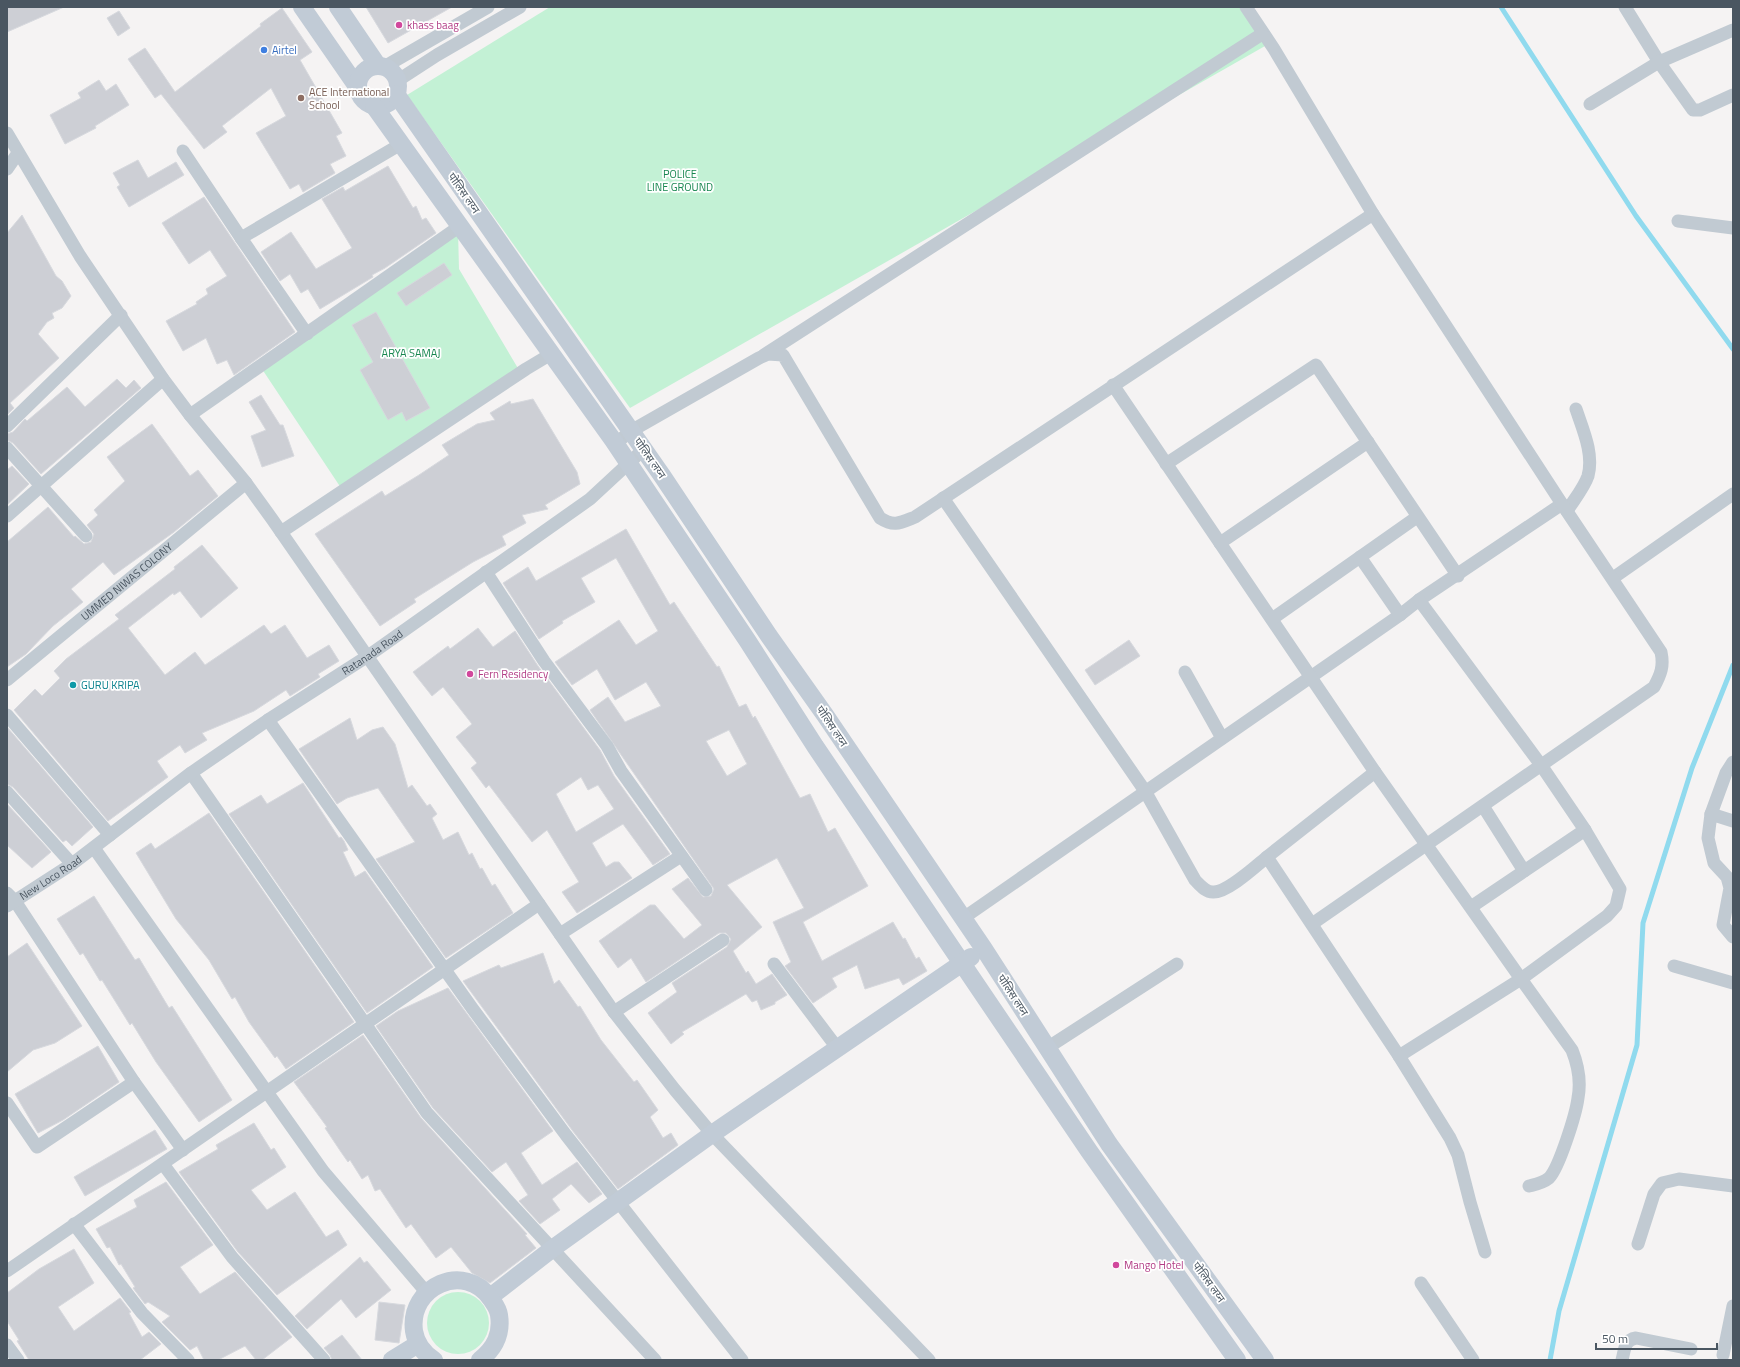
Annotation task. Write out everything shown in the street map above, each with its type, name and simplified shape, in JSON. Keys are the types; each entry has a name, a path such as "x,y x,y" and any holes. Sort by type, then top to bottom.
{"street":[{"path":"302,7 358,88 363,99 374,106 615,444 747,640 815,746 1089,1151 1237,1360"},
{"path":"338,7 381,67 394,75 397,88"},
{"path":"358,88 361,75 371,67 381,67 488,7"},
{"path":"374,106 387,104 397,88 437,55 520,7"},
{"path":"1246,7 1262,34 1274,49 1373,214 1661,652 1663,662 1662,673 1654,687 1312,924"},
{"path":"1625,7 1659,62 1693,110 1700,110 1733,95"},
{"path":"1590,104 1659,62 1733,30"},
{"path":"615,444 631,431 759,358 1262,34"},
{"name":"पोलिस लय्न","path":"397,88 984,950 1108,1144 1265,1360"},
{"path":"7,133 80,256 163,379 190,415 246,483 281,532 614,1012 675,1090 712,1134 929,1360"},
{"path":"241,238 401,144"},
{"path":"182,150 307,334"},
{"path":"7,169 18,153"},
{"path":"759,358 768,354 783,355 880,518 889,523 899,523 915,517 1373,214"},
{"path":"1678,221 1733,228"},
{"path":"190,415 460,226"},
{"path":"7,426 120,315"},
{"path":"281,532 526,369 551,354"},
{"path":"1166,464 1316,365 1458,576"},
{"path":"7,516 163,379"},
{"path":"1113,386 1375,772 1572,1050 1576,1061 1579,1080 1578,1099 1559,1163 1549,1178 1542,1183 1529,1186"},
{"path":"962,919 1400,615 1419,600 1565,508 1588,477 1590,463 1590,453 1576,409"},
{"path":"1220,543 1368,442"},
{"path":"7,448 86,536"},
{"name":"Ratanada Road","path":"94,848 191,773 268,720 368,656 590,499 644,449"},
{"name":"UMMED NIWAS COLONY","path":"7,680 246,483"},
{"path":"1613,578 1733,494"},
{"path":"943,498 1145,791 1195,880 1204,888 1212,892 1223,890 1375,772"},
{"path":"1272,619 1418,517"},
{"path":"1360,557 1400,615"},
{"path":"486,572 544,661 607,746 621,771 706,890"},
{"path":"1399,1056 1521,979 1607,916 1616,906 1620,889 1585,830 1541,765 1419,600"},
{"path":"1185,672 1222,738"},
{"path":"7,715 110,835"},
{"path":"268,720 444,969 566,1135 742,1360"},
{"path":"1733,762 1726,773 1711,814 1708,838 1714,863 1727,877 1730,888 1723,925 1733,937"},
{"path":"191,773 427,1113 655,1360"},
{"path":"7,792 72,864"},
{"path":"1483,806 1524,871"},
{"path":"1711,814 1733,821"},
{"path":"1471,908 1585,830"},
{"path":"94,848 323,1171 427,1293"},
{"name":"New Loco Road","path":"10,900 72,864 94,848"},
{"path":"560,934 681,856"},
{"path":"1267,857 1399,1056 1450,1138 1458,1155 1485,1252"},
{"path":"10,900 134,1082 183,1150"},
{"path":"7,1270 540,904"},
{"path":"614,1012 723,940"},
{"path":"490,1297 552,1249 712,1134 962,963 984,950"},
{"path":"774,964 838,1049"},
{"path":"1048,1048 1176,964"},
{"path":"1674,966 1733,983"},
{"path":"7,1103 37,1147 134,1082"},
{"path":"163,1164 232,1257 324,1360"},
{"path":"1638,1244 1654,1194 1662,1183 1679,1179 1733,1186"},
{"path":"74,1224 142,1313 188,1360"},
{"path":"434,1360 428,1356 418,1344 415,1337 413,1321 417,1304 431,1288 453,1280 474,1283 486,1291 498,1308 500,1326 497,1341 484,1359"},
{"path":"1421,1283 1473,1360"},
{"path":"1723,1355 1733,1306"},
{"path":"1622,1360 1626,1343 1630,1339 1636,1338 1691,1349"},
{"path":"392,1360 418,1344"},
{"path":"7,1345 18,1360"}],"green space":[{"name":"POLICE LINE GROUND","path":"550,7 1239,7 1265,46 630,408 407,95"},
{"name":"ARYA SAMAJ","path":"458,230 459,269 519,370 343,491 260,366"},
{"path":"458,1292 470,1294 480,1301 487,1311 489,1323 487,1335 480,1345 470,1352 458,1354 446,1352 436,1345 429,1335 427,1323 429,1311 436,1301 446,1294"}],"building":[{"path":"7,7 64,7 7,32"},
{"name":"khass baag","path":"366,7 452,7 388,43"},
{"path":"282,8 312,52 300,60 342,133 336,136 346,156 330,164 335,173 303,192 299,184 290,189 256,133 286,116 271,88 222,126 227,132 204,149 161,94 155,98 128,59 145,48 175,92"},
{"path":"119,11 130,28 118,36 107,18"},
{"path":"99,80 106,91 116,84 129,105 95,126 96,128 65,144 50,115 81,98 78,93"},
{"path":"138,160 148,178 176,162 184,175 129,207 117,187 120,185 113,173"},
{"path":"388,166 413,208 416,206 422,220 426,218 436,233 385,268 372,275 373,277 320,309 308,289 301,293 290,274 280,281 261,252 291,232 316,269 352,248 322,199 343,187 345,191"},
{"path":"204,197 295,332 234,375 227,360 217,364 206,338 183,351 166,321 197,304 196,302 208,294 206,289 227,276 210,250 189,264 162,223"},
{"path":"22,215 56,276 62,281 71,296 62,308 52,313 54,318 47,322 38,334 59,358 10,403 14,408 7,415 7,233"},
{"path":"444,263 452,275 406,306 397,293"},
{"path":"376,312 430,408 406,421 402,412 388,420 360,370 373,362 352,325"},
{"path":"117,379 126,388 134,380 141,388 41,474 13,443 7,440 7,434 13,432 25,419 27,421 67,387 85,407"},
{"path":"261,395 280,425 283,425 294,456 262,467 251,436 266,430 249,402"},
{"path":"533,399 577,472 580,484 545,505 548,509 522,515 526,523 502,536 506,545 473,562 414,599 416,602 380,626 315,534 382,491 385,496 449,455 442,445 477,424 495,420 490,413 510,401 511,404"},
{"path":"152,424 190,476 198,470 218,496 174,532 114,575 103,562 71,589 83,602 53,626 26,654 7,667 7,542 48,507 74,537 75,536 84,544 91,542 94,534 87,525 98,515 94,510 125,481 107,457"},
{"path":"12,466 29,484 7,505 7,470"},
{"path":"626,529 670,605 674,602 717,667 719,666 739,707 746,704 753,718 755,716 800,798 810,794 828,832 835,828 868,886 803,922 822,961 893,922 903,939 905,938 916,959 919,957 927,971 903,985 899,978 865,989 857,965 832,978 837,987 813,1003 785,966 791,962 773,922 804,908 777,858 727,885 762,927 733,951 746,973 748,971 756,984 772,974 787,995 775,1002 775,1004 761,1010 757,1000 752,1002 746,994 682,1032 684,1034 671,1044 648,1013 677,992 672,983 727,947 731,939 726,933 719,933 646,982 631,958 618,968 599,941 650,905 655,905 684,939 702,925 672,889 688,878 703,897 711,896 714,889 590,710 608,697 625,722 661,706 646,682 615,700 597,669 572,685 555,662 619,620 636,645 658,631 616,558 581,578 595,602 562,621 563,623 539,639 503,583 528,567 536,581","holes":["729,730 747,764 727,776 706,741"]},
{"path":"202,545 238,588 201,618 180,591 174,595 173,593 128,628 165,675 195,652 205,665 264,625 271,634 285,625 307,658 329,645 339,661 318,674 320,677 290,696 286,690 254,711 202,733 207,740 185,753 180,745 157,761 168,777 108,821 14,710 35,689 42,696 60,678 54,671 66,659 119,619 115,615 175,569 174,567"},
{"path":"478,628 493,647 515,631 538,666 600,750 614,776 670,854 653,865 623,824 592,843 606,867 614,862 619,862 632,878 577,913 562,892 579,882 547,830 532,842 489,785 486,788 471,768 477,763 456,737 472,724 443,687 432,696 413,672 448,646 450,649","holes":["581,777 588,790 598,785 614,809 576,832 556,794"]},
{"path":"1129,640 1140,656 1095,685 1085,670"},
{"path":"350,718 357,740 372,730 383,727 395,744 408,788 412,785 427,806 430,804 437,814 432,818 443,840 458,832 469,855 472,853 480,869 482,868 492,886 495,884 513,913 446,958 376,859 415,842 378,788 347,798 337,804 299,749"},
{"path":"7,727 93,827 72,846 66,840 63,842 13,787 7,784"},
{"path":"303,783 339,838 341,837 344,841 348,850 343,852 355,877 365,871 433,967 367,1013 229,814 261,795 267,804"},
{"path":"7,804 51,852 32,868 7,845"},
{"path":"209,813 354,1022 286,1069 277,1056 275,1058 249,1022 235,997 232,999 209,960 176,919 136,853 151,843 155,849"},
{"path":"94,896 135,960 139,958 169,1008 172,1006 232,1100 199,1122 156,1062 132,1023 130,1025 102,980 100,981 83,953 80,955 57,919"},
{"path":"27,943 82,1026 55,1043 33,1050 7,1072 7,957"},
{"path":"543,953 554,984 559,980 578,1007 580,1006 601,1040 634,1082 637,1080 658,1110 650,1117 663,1138 671,1133 678,1145 618,1189 572,1130 463,981 499,965 501,968"},
{"path":"448,988 553,1131 521,1153 542,1185 577,1162 602,1194 589,1203 571,1184 552,1199 560,1210 540,1224 519,1201 528,1195 506,1162 492,1172 433,1108 376,1026 398,1011"},
{"path":"363,1035 421,1118 527,1234 525,1235 536,1248 490,1283 472,1273 451,1247 436,1258 411,1224 406,1228 380,1189 375,1191 368,1175 362,1179 350,1160 348,1162 325,1128 327,1127 294,1082"},
{"path":"98,1046 119,1082 63,1120 38,1133 15,1094"},
{"path":"254,1123 271,1150 274,1148 286,1167 251,1190 267,1210 295,1192 326,1237 338,1230 347,1245 277,1295 238,1252 179,1172 218,1149 216,1145"},
{"path":"155,1130 167,1149 85,1196 74,1177"},
{"path":"166,1182 213,1245 180,1267 200,1294 235,1272 292,1337 262,1360 256,1360 245,1346 218,1360 204,1360 197,1346 190,1350 162,1322 170,1316 148,1302 145,1304 133,1288 135,1287 121,1264 119,1265 110,1247 107,1248 96,1229 137,1207 134,1200"},
{"path":"74,1249 94,1283 58,1307 74,1331 120,1298 131,1312 129,1313 142,1337 149,1332 161,1344 140,1360 29,1360 17,1341 19,1340 7,1321 7,1293 39,1269"},
{"path":"360,1257 364,1263 367,1261 391,1290 356,1318 341,1299 307,1329 295,1316"},
{"path":"379,1302 405,1305 399,1343 375,1340"},
{"path":"342,1335 362,1360 332,1360 324,1348"}],"waterway":[{"path":"1501,7 1636,216 1733,349"},
{"path":"1550,1360 1559,1311 1637,1045 1643,923 1692,768 1733,665"}],"place":[{"name":"khass baag","path":"399,25"},
{"name":"Airtel","path":"264,50"},
{"name":"ACE International School","path":"301,98"},
{"name":"Fern Residency","path":"470,674"},
{"name":"GURU KRIPA","path":"73,685"},
{"name":"Mango Hotel","path":"1116,1265"}]}
